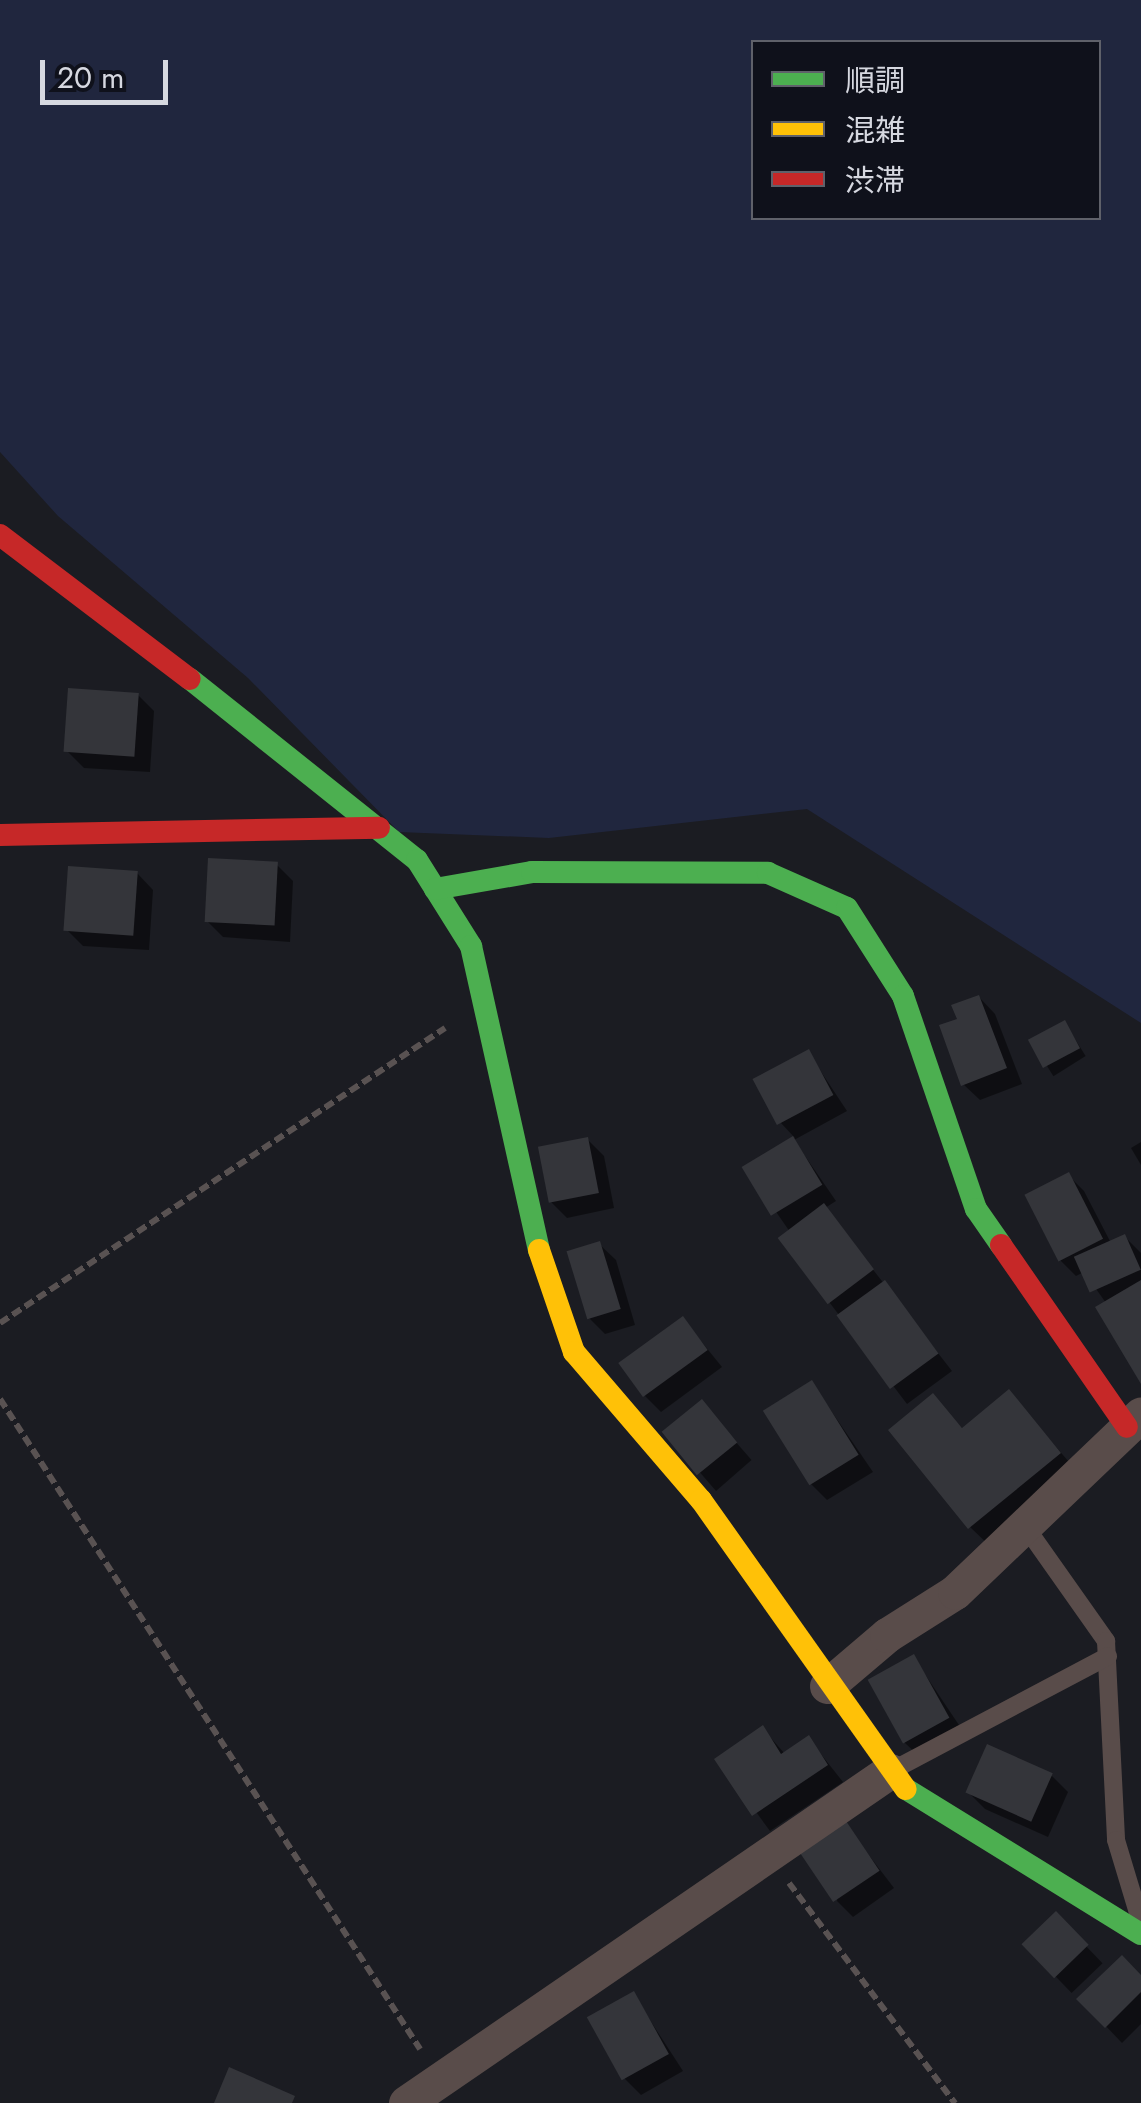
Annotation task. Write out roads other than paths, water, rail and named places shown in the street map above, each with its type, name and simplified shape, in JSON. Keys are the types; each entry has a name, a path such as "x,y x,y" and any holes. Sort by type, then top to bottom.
{"street":[{"path":"0,535 417,860 471,946 535,1238 574,1352 701,1500 827,1686 902,1788 1141,1934"},
{"path":"0,835 378,828"},
{"path":"435,890 532,872 768,872 847,908 903,996 976,1209 1134,1421 955,1592 887,1635 827,1686"},
{"path":"406,2103 890,1771"}],"lane":[{"path":"1025,1526 1106,1640 1116,1840 1141,1924"},
{"path":"890,1771 1108,1656"}]}
